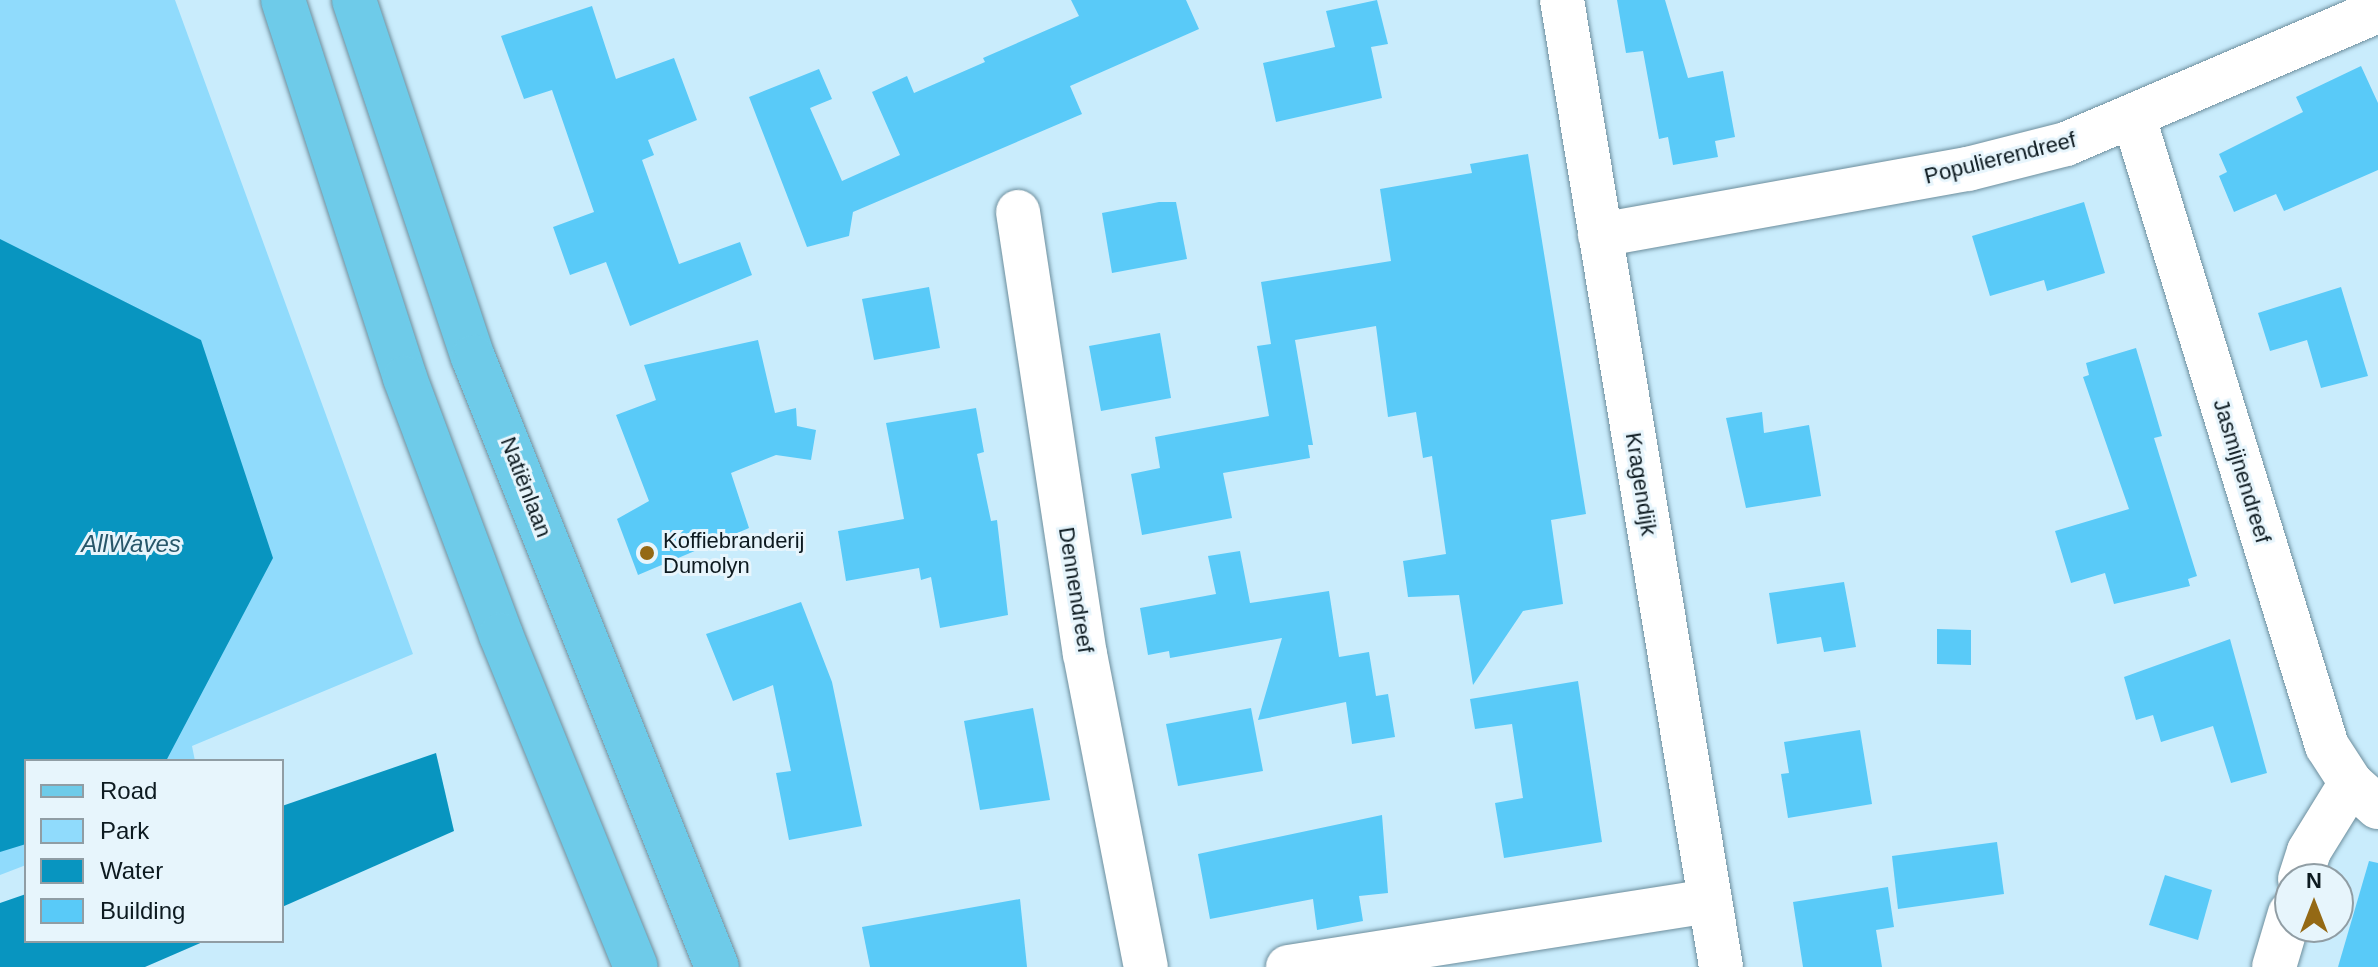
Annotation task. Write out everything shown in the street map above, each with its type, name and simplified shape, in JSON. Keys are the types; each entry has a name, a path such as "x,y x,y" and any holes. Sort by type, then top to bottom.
{"main road":[{"path":"283,0 410,392 501,635 636,967"},
{"name":"Natiënlaan","path":"354,0 473,357 658,831 717,967"}],"street":[{"name":"Kragendijk","path":"1562,0 1721,967"},
{"name":"Populierendreef","path":"1600,235 1968,169 2066,144 2134,118 2378,11"},
{"name":"Jasmijnendreef","path":"2134,118 2327,746 2364,795"},
{"name":"Dennendreef","path":"1018,212 1085,654 1146,967"},
{"path":"2305,863 2309,851 2364,795"},
{"path":"1288,967 1710,901"},
{"path":"2274,967 2281,943"}],"green space":[{"path":"0,0 175,0 413,654 192,746 195,759 24,759 24,866 0,875"}],"water":[{"name":"AllWaves","path":"0,239 201,340 273,558 167,759 24,759 24,845 0,852"},
{"path":"436,753 454,831 284,906 284,805"},
{"path":"24,895 24,943 200,943 145,967 0,967 0,903"}],"building":[{"path":"1071,0 1186,0 1199,29 1070,86 1082,114 853,212 849,236 807,247 749,97 819,69 832,99 810,108 842,181 900,155 872,92 907,76 914,93 985,62 983,58 1079,16"},
{"path":"1377,0 1388,44 1371,47 1382,98 1276,122 1263,63 1335,47 1326,11"},
{"path":"1617,0 1665,0 1688,78 1723,71 1735,137 1715,141 1718,157 1673,165 1668,137 1659,139 1643,51 1626,53"},
{"path":"592,6 616,79 674,58 697,120 648,140 654,155 642,160 679,264 740,242 752,275 630,326 606,262 570,275 553,227 594,212 552,90 524,99 501,36"},
{"path":"2361,66 2378,103 2378,170 2284,211 2276,194 2234,212 2219,176 2227,172 2219,154 2303,112 2296,97"},
{"path":"1528,154 1586,514 1551,520 1563,604 1523,611 1473,685 1459,595 1408,597 1403,561 1446,554 1432,456 1423,458 1416,412 1388,417 1376,326 1295,340 1313,445 1308,445 1310,458 1223,473 1232,518 1142,535 1131,474 1160,468 1155,437 1269,416 1257,346 1271,344 1261,282 1391,261 1380,189 1472,173 1470,164"},
{"path":"1159,202 1176,202 1187,259 1112,273 1102,213"},
{"path":"2084,202 2105,273 2047,291 2044,280 1990,296 1972,236"},
{"path":"929,287 940,348 874,360 862,299"},
{"path":"2341,287 2368,376 2321,388 2307,340 2270,351 2258,313"},
{"path":"1160,333 1171,398 1101,411 1089,346"},
{"path":"758,340 775,413 796,408 797,426 816,430 811,460 776,455 731,473 749,528 638,575 617,519 649,501 616,415 656,400 644,365"},
{"path":"2136,348 2162,436 2154,438 2197,576 2188,579 2190,586 2114,604 2105,573 2071,583 2055,531 2129,509 2083,377 2089,375 2086,363"},
{"path":"976,408 984,452 977,454 991,521 997,520 1008,615 940,628 931,577 921,580 919,568 846,581 838,531 904,519 886,423"},
{"path":"1762,412 1764,433 1809,425 1821,496 1746,508 1726,418"},
{"path":"1240,551 1250,603 1329,591 1339,657 1369,652 1376,696 1388,694 1395,737 1352,744 1346,702 1258,720 1282,638 1170,658 1169,651 1148,655 1140,608 1216,594 1208,556"},
{"path":"1844,582 1856,647 1824,652 1821,637 1777,644 1769,593"},
{"path":"801,602 832,682 862,826 789,840 776,773 791,771 773,685 733,701 706,634"},
{"path":"1937,629 1971,630 1971,665 1937,664"},
{"path":"2230,639 2267,773 2231,783 2213,726 2161,742 2153,715 2136,720 2124,677"},
{"path":"1578,681 1602,842 1504,858 1495,803 1523,798 1512,724 1475,729 1470,699"},
{"path":"1033,708 1050,800 980,810 964,721"},
{"path":"1251,708 1263,771 1178,786 1166,724"},
{"path":"1860,730 1872,804 1788,818 1781,774 1789,773 1784,742"},
{"path":"1382,815 1388,893 1359,896 1363,921 1317,930 1313,899 1210,919 1198,854"},
{"path":"1997,842 2004,894 1898,909 1892,856"},
{"path":"2369,861 2378,863 2378,967 2338,967 2345,943 2354,943 2354,912"},
{"path":"2165,875 2212,890 2198,940 2149,925"},
{"path":"1888,887 1894,927 1876,930 1882,967 1803,967 1793,902"},
{"path":"1020,899 1027,967 870,967 862,927"}],"place":[{"name":"Koffiebranderij Dumolyn","path":"647,553"}]}
